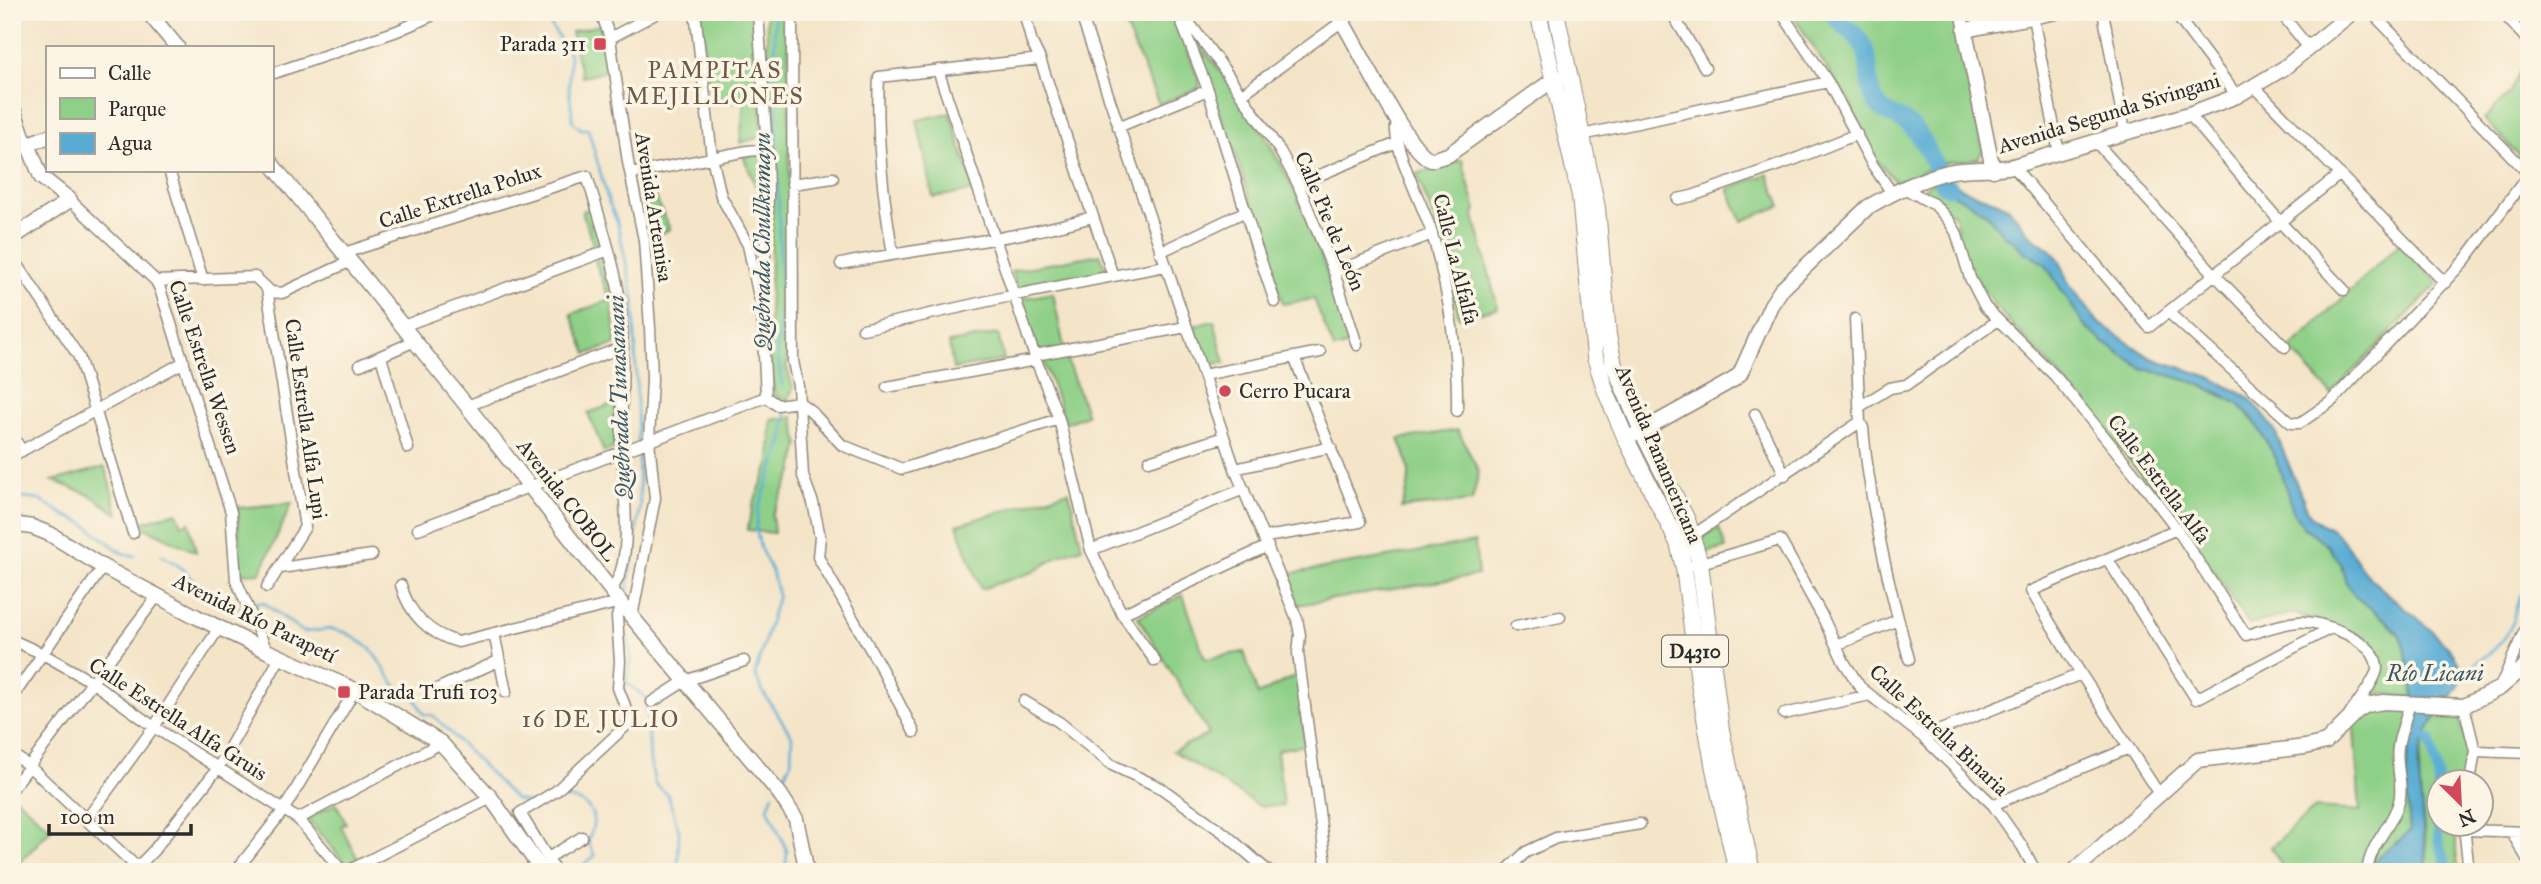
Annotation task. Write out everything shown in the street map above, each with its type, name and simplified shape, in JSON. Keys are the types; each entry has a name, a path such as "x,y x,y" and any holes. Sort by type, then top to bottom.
{"main road":[{"name":"Avenida Panamericana","path":"1538,12 1580,196 1595,357 1626,439 1685,540 1721,730 1752,872"},
{"name":"Avenida Panamericana","path":"1556,12 1597,208 1608,335 1618,375 1642,431 1688,520 1685,540"},
{"name":"Avenida Panamericana","path":"1692,566 1700,689 1714,769 1737,872"}],"street":[{"path":"148,12 176,46"},
{"path":"273,73 397,31 431,16 429,12"},
{"name":"Avenida Artemisa","path":"601,12 610,38 644,240 648,280 652,379 641,444 655,498 632,617"},
{"path":"610,38 659,12"},
{"path":"695,12 712,157 721,196 748,245 762,313"},
{"path":"758,12 767,149 768,206 762,313 766,397 776,405 799,402 811,411 842,445 902,469 1059,419"},
{"path":"792,12 793,361 799,402 803,476 813,503 820,537 818,557 914,732"},
{"path":"1024,12 1032,43 1040,59 1113,276"},
{"path":"1080,12 1235,469 1297,619 1300,635 1298,653 1327,872"},
{"path":"1241,95 1339,17 1355,12"},
{"path":"1671,12 1705,68"},
{"name":"Calle Estrella Alfa","path":"1781,12 1828,82 1872,164 1898,191 1935,205 1949,221 1956,232 1976,291 1997,321 2055,376 2140,479 2177,529 2246,635 2300,621 2331,628 2362,643 2375,658 2376,674 2345,723"},
{"path":"1961,12 1993,170"},
{"path":"1965,30 2056,12"},
{"path":"2102,12 2123,110 2125,132"},
{"path":"2174,12 2236,96"},
{"path":"2280,12 2309,48"},
{"name":"Avenida Segunda Sivingani","path":"1626,439 1733,380 1746,365 1771,305 1781,289 1868,207 1898,191 1948,172 1993,170 2013,166 2189,114 2236,96 2284,68 2353,12"},
{"path":"2168,312 2291,423 2296,424 2332,401 2445,283 2529,174 2371,12"},
{"path":"2502,12 2529,42"},
{"path":"1183,13 1181,21 1208,90 1255,246 1275,302"},
{"name":"Calle Pie de León","path":"1183,13 1280,151 1298,184 1334,272 1357,345"},
{"path":"2033,15 2059,153"},
{"path":"1339,17 1400,123 1418,150 1431,160 1448,155 1553,80 1570,76"},
{"path":"1545,42 1562,38"},
{"path":"893,254 887,218 878,98 879,77 1040,59"},
{"path":"938,69 1059,419 1091,550 1122,614 1155,661"},
{"path":"1582,135 1828,82"},
{"path":"2254,86 2445,283"},
{"path":"1118,127 1208,90"},
{"name":"Calle Estrella Wessen","path":"12,100 15,117 29,144 41,177 70,200 156,281 231,512 236,580 274,654"},
{"path":"2189,114 2281,223 2344,290"},
{"name":"Calle La Alfalfa","path":"1400,123 1396,127 1397,143 1432,234 1453,321 1457,411"},
{"path":"1678,199 1793,160 1857,134"},
{"path":"29,144 46,137"},
{"path":"2094,140 2215,275 2285,347"},
{"path":"1298,184 1397,143"},
{"path":"631,174 767,149"},
{"name":"Avenida COBOL","path":"273,165 467,406 632,617 776,790 796,820 807,872"},
{"path":"2013,166 2149,327 2340,174"},
{"path":"170,172 203,279"},
{"name":"Calle Extrella Polux","path":"267,289 282,293 347,257 587,176 609,250"},
{"path":"792,184 833,178"},
{"path":"12,238 70,200"},
{"path":"1160,252 1246,211"},
{"path":"841,264 1056,228 1093,217"},
{"path":"1334,272 1432,234"},
{"path":"403,326 609,250 618,291 623,347 622,451 627,511 621,574 611,589"},
{"path":"12,256 79,357 133,533"},
{"path":"863,329 1015,295 1165,266"},
{"path":"156,281 255,277 267,289"},
{"name":"Calle Estrella Alfa Lupi","path":"267,289 305,527 267,587"},
{"path":"1855,318 1860,422 1863,428 1868,478 1898,620 1909,659"},
{"path":"1859,407 1890,388 1906,385 1997,321"},
{"path":"887,387 1186,327"},
{"path":"360,365 415,341"},
{"path":"467,406 623,347"},
{"path":"1203,374 1320,352"},
{"path":"381,357 408,447"},
{"path":"1122,614 1266,542 1360,523 1294,357"},
{"path":"12,435 17,454 184,362"},
{"path":"418,529 766,397"},
{"path":"1755,414 1785,475"},
{"path":"1685,540 1860,422"},
{"path":"1149,461 1224,437"},
{"path":"1235,469 1331,447"},
{"path":"1091,550 1244,489"},
{"name":"Avenida Río Parapetí","path":"13,526 50,534 103,567 219,628 355,690 440,743 491,798 538,866 556,872"},
{"path":"2159,794 2031,591 2177,529"},
{"name":"Calle Estrella Binaria","path":"1692,566 1780,540 1821,614 1843,662 1860,687 1923,737 1993,805 2022,846 2036,872"},
{"path":"280,568 372,555"},
{"path":"2108,560 2196,699 2331,628"},
{"path":"12,698 103,567"},
{"path":"401,585 406,604 438,636 458,642 621,602"},
{"path":"12,789 158,595"},
{"name":"Avenida Río Parapetí","path":"538,866 520,813 556,791 631,721 618,688 620,661 617,617 621,602"},
{"path":"1516,626 1560,617"},
{"path":"1836,645 1898,620"},
{"path":"2500,688 2529,621"},
{"path":"86,820 154,727 219,628"},
{"path":"494,633 506,692"},
{"name":"Calle Estrella Alfa Gruis","path":"12,640 92,682 154,727 298,819 344,872"},
{"path":"12,754 29,766 138,870 218,768 274,654"},
{"path":"437,689 498,661"},
{"path":"652,702 685,681 744,661"},
{"path":"2073,872 2198,760 2318,745 2332,738 2367,705 2383,702 2458,707 2500,688 2528,664"},
{"path":"1923,737 2081,674"},
{"path":"235,872 283,811 355,690"},
{"path":"1784,714 1870,695"},
{"path":"1024,701 1059,722 1112,765 1161,788 1224,833 1269,872"},
{"path":"2367,872 2369,858 2378,838 2398,805 2401,791 2398,746 2412,705"},
{"path":"2458,707 2475,751 2472,768"},
{"path":"298,819 440,743"},
{"path":"1993,805 2129,748"},
{"path":"2475,751 2529,753"},
{"path":"344,872 491,798"},
{"path":"1505,872 1526,852 1556,838 1640,824"},
{"path":"2496,830 2529,832"},
{"path":"2512,832 2529,862"},
{"path":"538,866 583,837"},
{"path":"2465,838 2469,872"}],"green space":[{"path":"700,12 754,12 763,136 740,143 744,100 711,105"},
{"path":"766,12 788,12 791,319 787,368 793,388 789,398 782,399 775,395 771,378 769,317 773,191"},
{"path":"1119,12 1172,12 1200,86 1159,104"},
{"path":"1791,12 1954,12 1983,150 1978,159 1945,163 1896,182 1872,155 1851,106"},
{"path":"600,25 611,70 582,77 571,32"},
{"path":"1186,26 1246,108 1290,181 1319,250 1350,345 1334,349 1314,299 1283,304 1235,152"},
{"path":"2528,54 2528,165 2484,119 2510,93"},
{"path":"950,113 975,191 933,197 917,120"},
{"path":"762,155 759,193 743,156"},
{"path":"1462,160 1498,308 1459,317 1435,221 1416,174"},
{"path":"1768,174 1781,206 1742,221 1728,189"},
{"path":"652,176 649,184 670,229 651,239 639,185 640,179"},
{"path":"1933,182 1986,213 2003,235 2045,264 2085,326 2103,342 2142,368 2193,382 2239,404 2261,430 2276,458 2295,514 2304,527 2328,546 2341,565 2346,582 2355,596 2399,634 2405,647 2413,698 2388,694 2364,695 2379,657 2372,643 2360,636 2293,613 2249,624 2181,523 2066,383 1999,311 1969,270 1961,249 1955,217 1924,188"},
{"path":"592,208 603,248 595,250 582,211"},
{"path":"2400,243 2438,283 2331,394 2290,349"},
{"path":"1100,254 1107,272 1017,290 1011,271"},
{"path":"607,257 616,344 587,354 571,314 610,300 595,261"},
{"path":"1053,293 1066,358 1087,415 1066,423 1020,299"},
{"path":"1214,321 1225,363 1205,364 1193,326"},
{"path":"998,334 1004,360 953,369 949,343"},
{"path":"616,403 614,448 604,452 588,413"},
{"path":"793,417 799,444 793,472 772,514 774,533 747,530 754,502 770,463 771,420"},
{"path":"1458,430 1479,472 1472,501 1401,508 1409,473 1399,439"},
{"path":"105,467 118,514 90,495 53,481"},
{"path":"1069,491 1082,548 1062,554 1033,572 981,589 957,525"},
{"path":"292,503 260,573 240,574 238,508"},
{"path":"177,512 182,525 189,522 196,552 137,524"},
{"path":"1719,528 1726,548 1705,553 1701,538"},
{"path":"1475,542 1478,575 1297,605 1288,574"},
{"path":"1183,595 1205,659 1244,652 1258,695 1298,674 1305,745 1277,750 1283,806 1259,806 1173,751 1209,734 1138,617"},
{"path":"2379,707 2416,710 2406,776 2410,831 2365,872 2286,872 2271,847 2315,808 2360,811 2353,716"},
{"path":"2455,711 2460,717 2469,761 2467,768 2426,768 2426,838 2456,838 2459,872 2427,872 2419,771 2428,732 2439,712"},
{"path":"16,798 51,829 13,870 12,803"},
{"path":"336,803 346,823 341,826 359,861 347,865 307,819"}],"water":[{"name":"Río Licani","path":"1945,178 1972,193 2009,208 2030,235 2052,251 2060,261 2068,282 2098,322 2151,358 2210,377 2248,397 2275,431 2309,514 2340,536 2367,575 2450,650 2459,663 2461,681 2430,727 2418,766 2427,872 2365,872 2410,831 2406,776 2408,751 2417,716 2405,647 2399,634 2387,621 2355,596 2346,582 2341,565 2328,546 2304,527 2294,514 2276,458 2253,419 2239,404 2221,394 2193,382 2142,368 2103,342 2085,326 2045,264 2003,235 1986,213 1933,182"}],"waterway":[{"name":"Quebrada Tunasanani","path":"542,12 570,55 569,89 573,122 581,129 588,129 609,203 617,221 634,299 638,442"},
{"name":"Quebrada Chullkumayu","path":"774,12 781,311 777,349 782,385"},
{"name":"Río Licani","path":"1833,12 1865,49 1871,89 1876,102 1886,112 1907,123 1919,135 1943,184 1949,187"},
{"name":"Quebrada Chullkumayu","path":"779,786 791,762 792,736 764,694 755,674 778,595 772,572 760,548 756,528 758,509 783,441 786,413"},
{"name":"Quebrada Tunasanani","path":"627,592 640,506 638,448"},
{"path":"12,497 40,500 66,516 82,522 122,553 135,556"},
{"path":"161,555 183,569 213,598 230,606 239,606"},
{"path":"2461,673 2503,640 2510,628 2517,602 2529,587"},
{"path":"255,603 263,602 303,632 332,629 347,633 370,648 396,686 414,696 424,714 434,716 515,799 530,803"},
{"name":"Quebrada Tunasanani","path":"628,638 631,658 626,682 647,699 650,761 655,784 668,795 679,831 678,872"},
{"path":"2417,736 2430,739 2438,776 2438,838 2448,872"},
{"name":"Quebrada Chullkumayu","path":"773,794 768,808 787,851 785,872"},
{"path":"545,803 568,799 585,804 589,808 593,827 588,842 595,856 584,864 589,872"}],"place":[{"name":"Parada 311","path":"600,44"},
{"name":"Cerro Pucara","path":"1225,391"},
{"name":"Parada Trufi 103","path":"344,692"}],"district":[{"name":"PAMPITAS MEJILLONES","path":"715,83"},
{"name":"16 DE JULIO","path":"601,719"}]}
